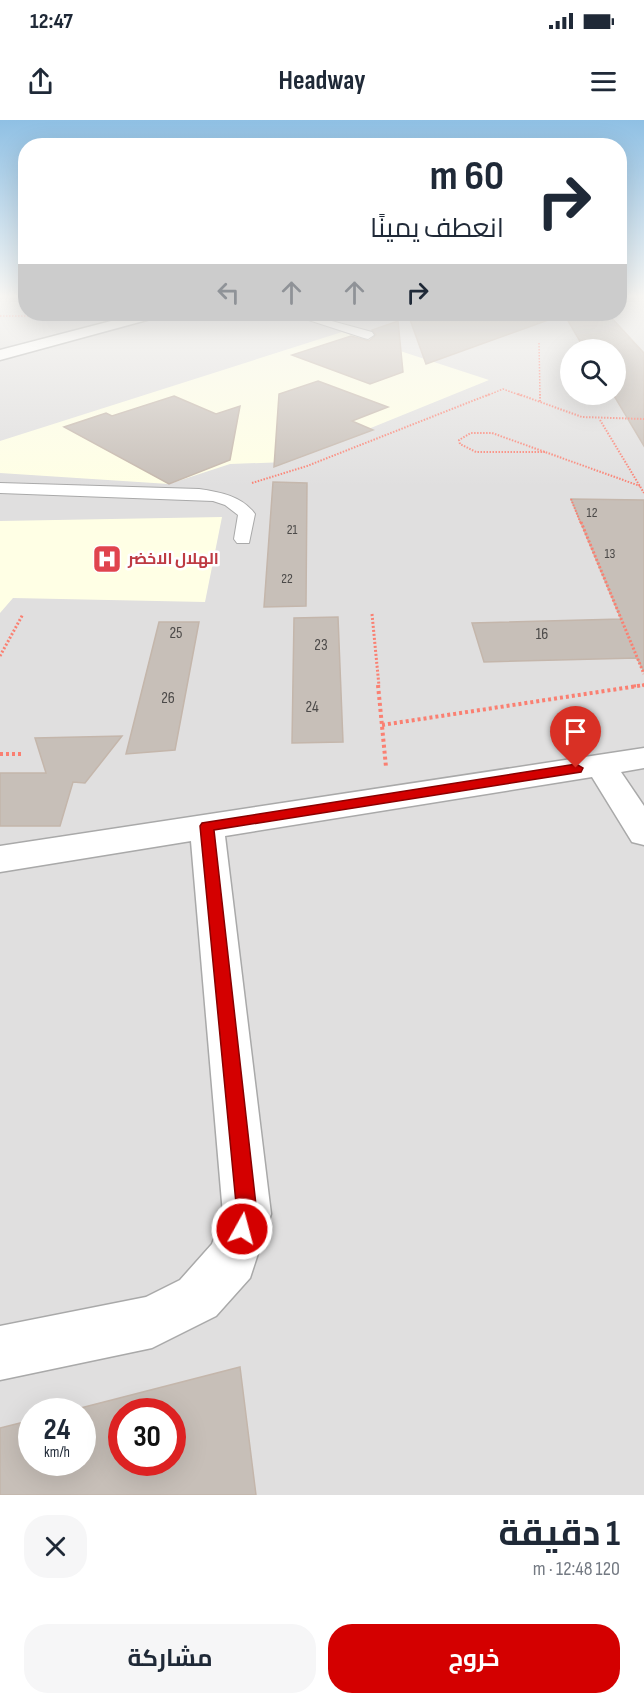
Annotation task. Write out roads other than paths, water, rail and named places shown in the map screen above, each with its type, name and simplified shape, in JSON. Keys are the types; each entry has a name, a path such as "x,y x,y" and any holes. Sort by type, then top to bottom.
{"street":[{"path":"0,859 644,758"},
{"path":"600,765 644,832"},
{"path":"0,1353 152,1322 198,1298 232,1260 247,1214 207,826"}],"lane":[{"path":"0,488 199,494 222,497 238,504 247,514 243,540"}],"place":[{"name":"الهلال الاخضر","path":"107,559"}]}
